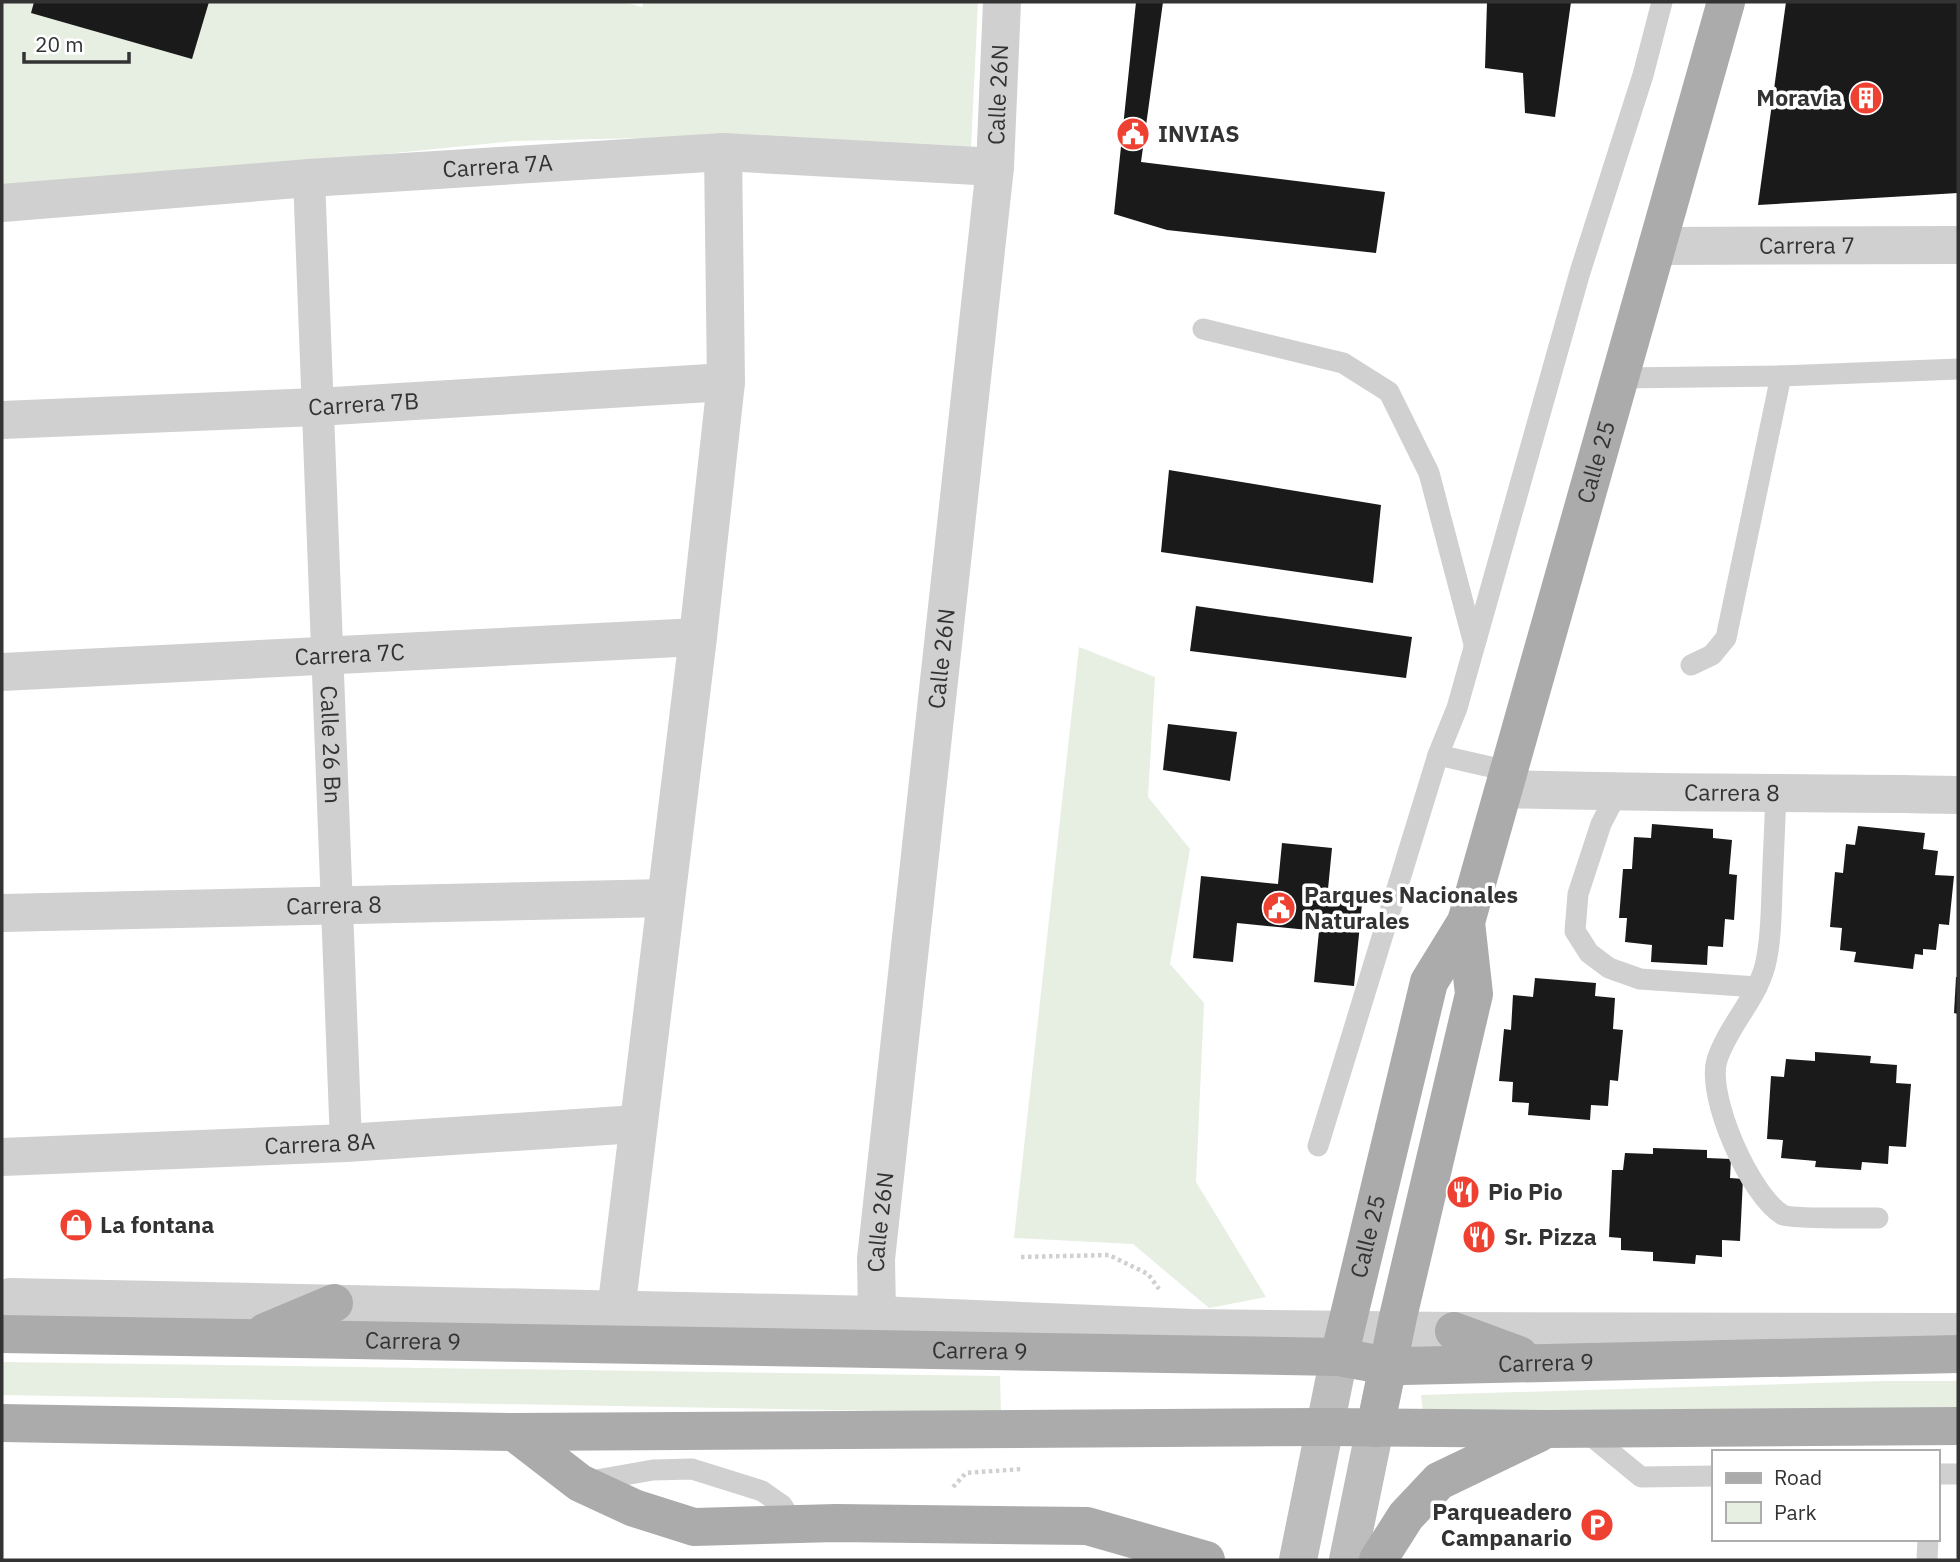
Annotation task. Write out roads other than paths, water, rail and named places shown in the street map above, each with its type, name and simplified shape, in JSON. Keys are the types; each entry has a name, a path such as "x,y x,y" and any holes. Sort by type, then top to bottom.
{"main road":[{"name":"Calle 25","path":"1298,1560 1343,1343 1429,982 1466,922 1726,2"},
{"name":"Calle 25","path":"1348,1560 1395,1331 1474,994 1466,922"},
{"path":"251,1338 334,1303"},
{"name":"Carrera 9","path":"2,1334 251,1338 1343,1343 1395,1331 1541,1362 1958,1354"},
{"path":"1445,1331 1541,1362"},
{"path":"2,1423 514,1432 1958,1426"},
{"path":"1378,1560 1406,1516 1438,1481 1564,1428"},
{"path":"514,1432 580,1483 634,1508 694,1527 794,1524 1087,1526 1206,1560"}],"street":[{"name":"Calle 26N","path":"877,1315 876,1259 995,167 1002,2"},
{"name":"Carrera 7A","path":"2,203 309,178 723,152 995,167"},
{"path":"616,1311 698,637 726,382 723,152"},
{"name":"Calle 26 Bn","path":"309,178 345,1143"},
{"name":"Carrera 7","path":"1657,246 1958,245"},
{"name":"Carrera 7B","path":"2,420 317,407 726,382"},
{"name":"Carrera 7C","path":"2,672 698,637"},
{"name":"Carrera 8","path":"1506,780 1617,793 1776,791 1958,795"},
{"name":"Carrera 8","path":"2,913 666,898"},
{"name":"Carrera 8A","path":"2,1157 345,1143 637,1124"},
{"path":"2,1300 10,1297 877,1315 1192,1328 1343,1343"},
{"path":"1395,1331 1958,1332"}],"lane":[{"path":"1318,1146 1438,755 1457,708 1580,272 1643,75 1662,2"},
{"path":"1203,329 1343,363 1389,392 1429,473 1474,646"},
{"path":"1619,378 1781,376 1958,369"},
{"path":"1692,665 1712,655 1726,638 1781,376"},
{"path":"1438,755 1506,780"},
{"path":"1776,791 1770,933 1765,966 1757,987 1727,1038 1716,1063 1717,1094 1724,1124 1753,1182 1768,1202 1785,1216 1878,1218"},
{"path":"1617,793 1601,824 1578,894 1574,931 1589,953 1609,968 1640,979 1757,987"},
{"path":"1564,1428 1641,1477 1712,1476"},
{"path":"580,1483 653,1470 692,1469 762,1491 782,1506 794,1524"},
{"path":"1939,1474 1958,1474"},
{"path":"1927,1560 1928,1541"}],"place":[{"name":"Moravia","path":"1866,98"},
{"name":"INVIAS","path":"1133,134"},
{"name":"Parques Nacionales Naturales","path":"1279,908"},
{"name":"Pio Pio","path":"1463,1192"},
{"name":"La fontana","path":"76,1225"},
{"name":"Sr. Pizza","path":"1479,1237"},
{"name":"Parqueadero Campanario","path":"1597,1525"}]}
